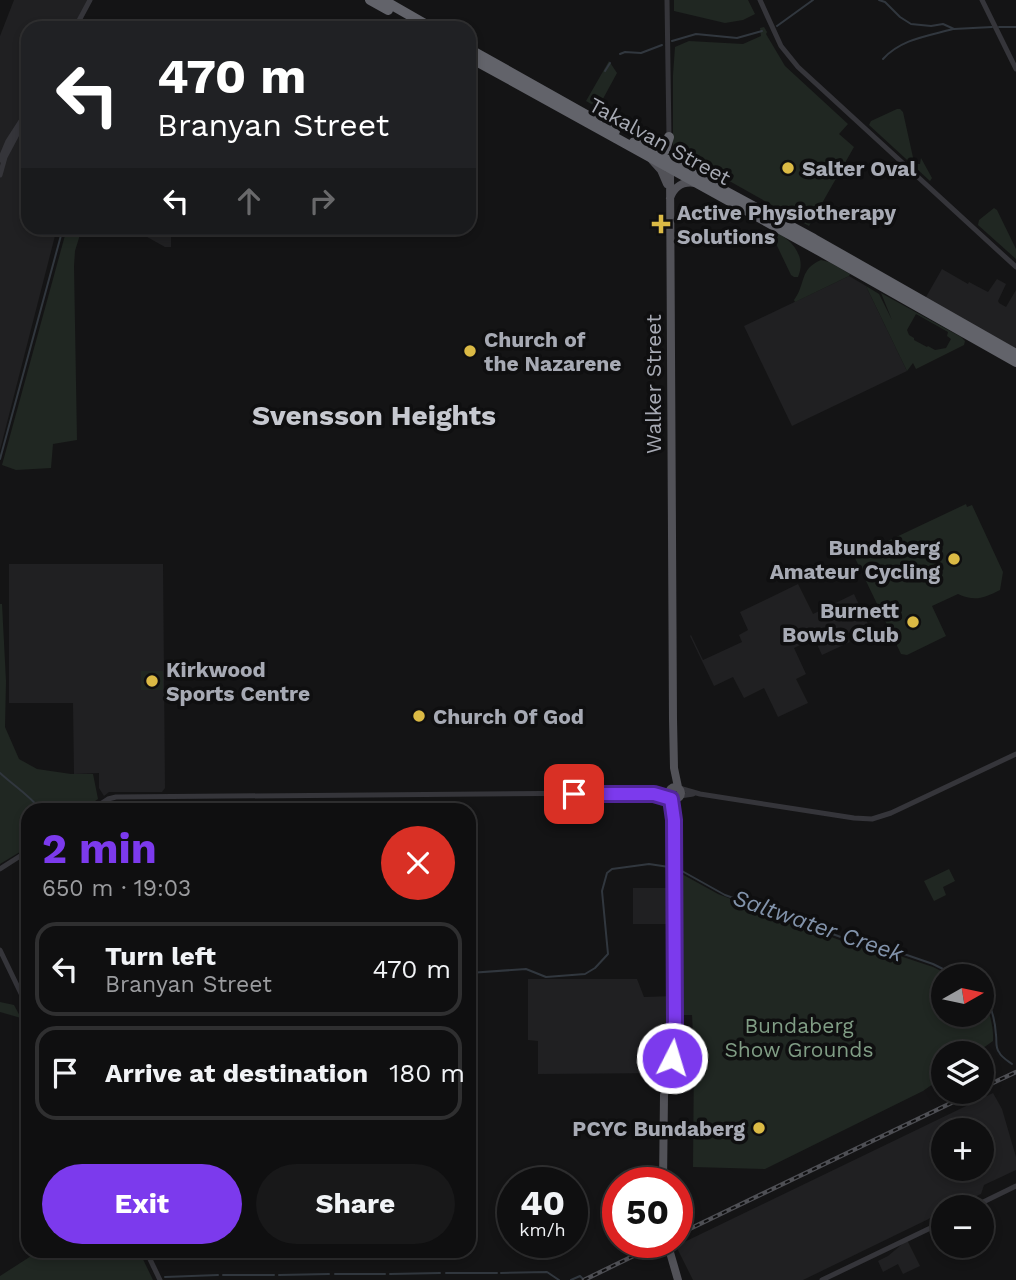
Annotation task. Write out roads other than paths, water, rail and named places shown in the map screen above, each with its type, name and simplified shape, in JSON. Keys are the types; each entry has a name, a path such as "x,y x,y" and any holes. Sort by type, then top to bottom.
{"highway":[{"path":"370,0 407,21"},
{"path":"383,0 420,21"},
{"name":"Takalvan Street","path":"476,53 651,155"},
{"name":"Takalvan Street","path":"476,61 826,246 1016,354"},
{"path":"651,155 665,150 669,137"},
{"name":"Takalvan Street","path":"670,165 698,184 1016,362"}],"main road":[{"path":"651,155 664,176 669,197"},
{"name":"Walker Street","path":"665,1167 664,1095 670,1074 676,1028 670,165"},
{"path":"669,209 671,194 677,187 688,182 698,184"},
{"path":"676,1028 680,1042 680,1069 685,1077"},
{"name":"Walker Street","path":"665,1167 670,1074"},
{"path":"670,1085 695,1078"},
{"path":"671,1258 678,1280"},
{"path":"673,1264 684,1280"}],"street":[{"path":"79,21 90,0"},
{"name":"Walker Street","path":"667,0 670,165"},
{"path":"760,0 781,46 797,67 1016,267"},
{"path":"982,0 1016,69"},
{"path":"0,160 21,121"},
{"path":"0,175 5,158 21,127"},
{"path":"102,803 116,797 675,793 700,794 872,819 891,813 1016,754"},
{"path":"0,869 21,856"},
{"path":"0,950 21,994"},
{"path":"994,1197 1016,1186"},
{"path":"822,1280 931,1228"},
{"path":"149,1258 160,1280"}],"waterway":[{"path":"777,26 813,0"},
{"path":"879,0 911,24 943,24 954,29 992,27"},
{"path":"999,27 1016,27"},
{"path":"883,59 906,43 953,29"},
{"path":"672,41 696,34 737,38 762,31"},
{"path":"620,54 641,53 662,45"},
{"path":"605,71 610,63"},
{"path":"0,459 61,235"},
{"name":"Saltwater Creek","path":"0,773 34,803"},
{"name":"Saltwater Creek","path":"476,973 526,969 546,977 585,974 608,954 602,891 607,873 612,869 649,864 669,867"},
{"name":"Saltwater Creek","path":"682,871 725,895 860,944 901,953 933,964"},
{"name":"Saltwater Creek","path":"994,1017 998,1050 1012,1064"},
{"path":"501,1273 547,1272 559,1280"},
{"path":"390,1274 440,1273"},
{"path":"446,1273 497,1273"},
{"path":"279,1275 329,1274"},
{"path":"335,1274 385,1274"},
{"path":"165,1277 218,1275"},
{"path":"223,1275 274,1275"},
{"path":"571,1280 580,1276 584,1280"}],"railway":[{"path":"994,1082 1016,1072"},
{"path":"693,1227 949,1104"},
{"path":"584,1280 629,1258"}],"place":[{"name":"Salter Oval","path":"788,168"},
{"name":"Active Physiotherapy Solutions","path":"661,224"},
{"name":"Church of the Nazarene","path":"470,351"},
{"name":"Bundaberg Amateur Cycling","path":"954,559"},
{"name":"Burnett Bowls Club","path":"913,622"},
{"name":"Kirkwood Sports Centre","path":"152,681"},
{"name":"Church Of God","path":"419,716"},
{"name":"PCYC Bundaberg","path":"759,1128"}],"district":[{"name":"Svensson Heights","path":"374,415"}],"park label":[{"name":"Bundaberg Show Grounds","path":"799,1037"}]}
